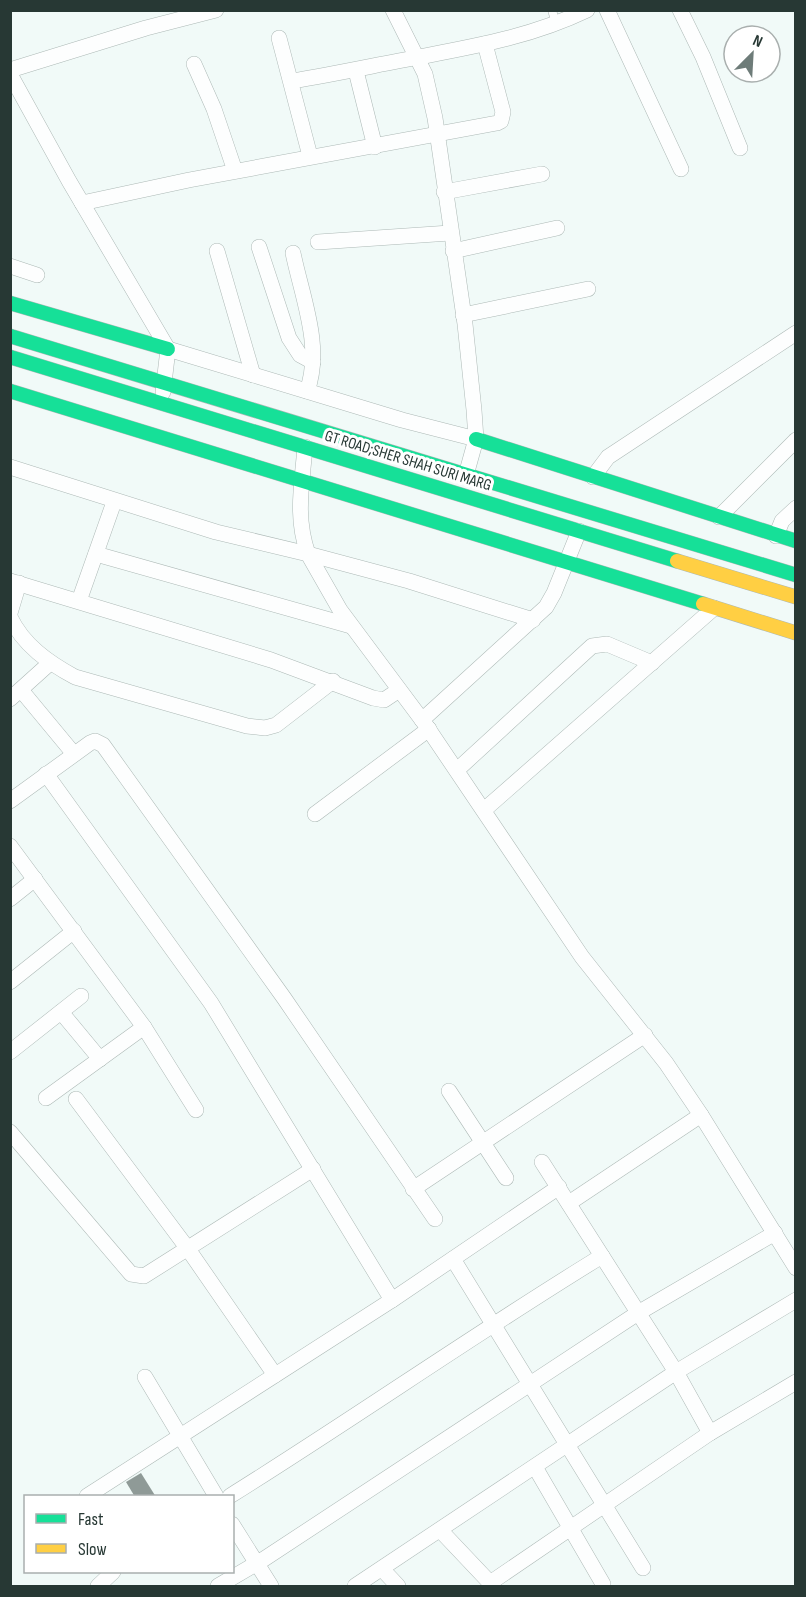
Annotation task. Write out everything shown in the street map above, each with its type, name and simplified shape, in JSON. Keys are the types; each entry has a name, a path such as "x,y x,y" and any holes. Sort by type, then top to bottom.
{"main road":[{"path":"10,303 168,349"},
{"name":"GT ROAD;SHER SHAH SURI MARG","path":"10,336 795,575"},
{"name":"GT ROAD;SHER SHAH SURI MARG","path":"10,357 795,597"},
{"path":"10,391 795,633"},
{"path":"476,439 795,541"}],"street":[{"path":"160,403 165,383 168,349 11,78 146,28 216,10"},
{"path":"393,10 429,86 437,134 463,315 476,439 466,475"},
{"path":"292,81 356,71 485,44 554,17 587,10"},
{"path":"607,10 681,169"},
{"path":"680,10 703,57 740,148"},
{"path":"279,38 310,156"},
{"path":"82,203 310,156 375,147 501,121 502,106 485,44"},
{"path":"194,64 214,109 235,171"},
{"path":"356,71 375,147"},
{"path":"444,192 542,174"},
{"path":"453,251 557,228"},
{"path":"318,242 450,232"},
{"path":"260,247 289,338 300,355 314,362"},
{"path":"216,251 254,375"},
{"path":"293,253 314,362 307,391"},
{"path":"10,266 37,275"},
{"path":"463,315 588,289"},
{"path":"593,477 608,457 795,333"},
{"path":"168,349 476,439"},
{"path":"719,518 795,440"},
{"path":"304,447 298,513 301,534 308,554 351,626 425,724 582,957 645,1035 701,1114 795,1268"},
{"path":"10,467 114,502 235,537 409,581 533,620"},
{"path":"79,601 114,502"},
{"path":"776,536 782,521 795,508"},
{"path":"315,814 425,724 533,620 554,593 579,531"},
{"path":"96,554 351,626"},
{"path":"333,681 284,720 265,728 247,726 109,689 75,677 50,663 16,630 10,615 15,582 271,660 333,681 381,700 399,690"},
{"path":"484,810 714,608"},
{"path":"457,770 592,646 607,644 651,663"},
{"path":"50,663 16,695 74,754"},
{"path":"10,801 93,741 108,751 284,998 413,1190 435,1219"},
{"path":"46,774 211,1003 392,1300"},
{"path":"10,846 144,1027 196,1110"},
{"path":"10,899 35,879"},
{"path":"10,982 74,931"},
{"path":"10,1052 81,996"},
{"path":"61,1012 100,1059"},
{"path":"46,1098 144,1027"},
{"path":"413,1190 645,1035"},
{"path":"449,1091 506,1178"},
{"path":"76,1099 188,1249 275,1375"},
{"path":"569,1203 701,1114"},
{"path":"10,1132 131,1274 144,1276 313,1169"},
{"path":"542,1162 676,1372 710,1433"},
{"path":"90,1495 392,1300 559,1187"},
{"path":"218,1587 638,1313 775,1233"},
{"path":"233,1495 352,1420 493,1323 602,1256"},
{"path":"453,1259 643,1568"},
{"path":"355,1587 676,1372 795,1300"},
{"path":"145,1377 215,1495"},
{"path":"440,1530 492,1585 710,1433 795,1382"},
{"path":"535,1467 603,1584"},
{"path":"234,1527 271,1587"},
{"path":"382,1569 398,1587"},
{"path":"98,1587 105,1577 111,1573"}],"building":[{"path":"141,1473 155,1495 134,1495 126,1482"}],"traffic: fast":[{"path":"10,303 168,349"},
{"path":"10,336 796,575"},
{"path":"10,357 677,561"},
{"path":"10,391 703,604"},
{"path":"476,439 796,541"}],"traffic: slow":[{"path":"677,561 796,597"},
{"path":"703,604 796,633"}]}
